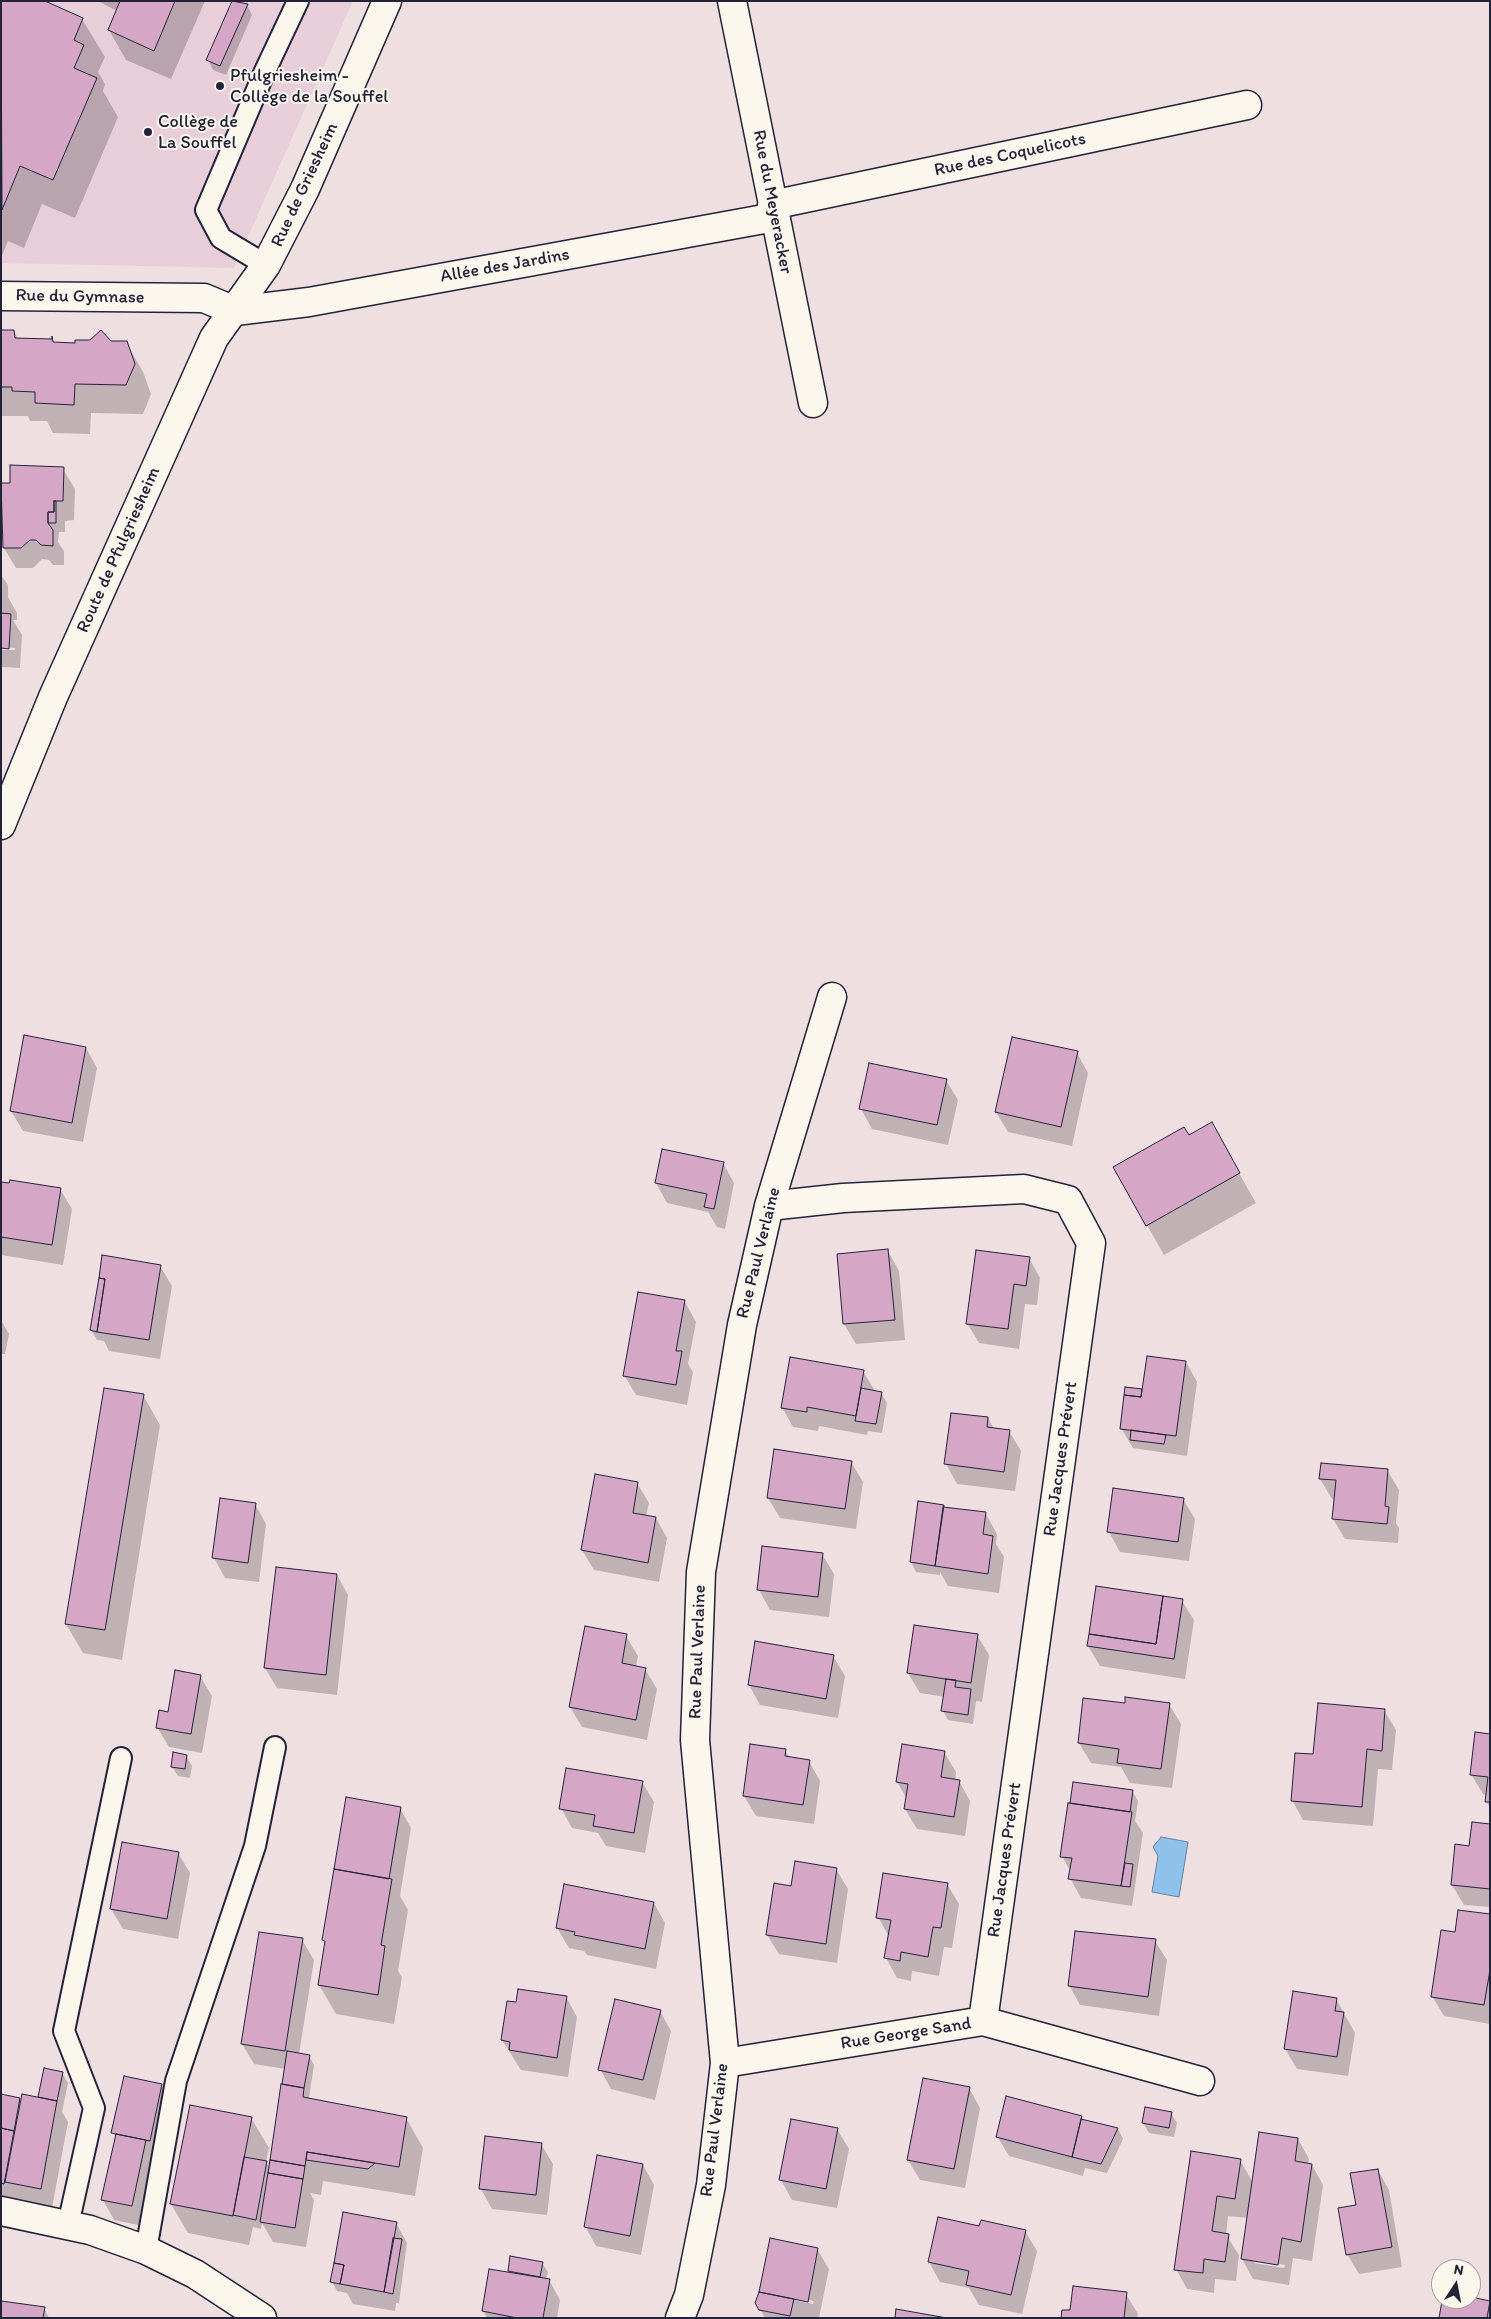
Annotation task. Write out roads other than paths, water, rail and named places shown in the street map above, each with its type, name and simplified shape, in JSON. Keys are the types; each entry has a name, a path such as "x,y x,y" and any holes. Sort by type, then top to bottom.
{"street":[{"name":"Rue de Griesheim","path":"260,275 305,189 387,1"},
{"name":"Rue du Meyeracker","path":"732,1 813,403"},
{"name":"Rue des Coquelicots","path":"774,211 1247,104"},
{"name":"Allée des Jardins","path":"235,311 309,302 774,211"},
{"name":"Route de Pfulgriesheim","path":"1,825 53,697 214,338 260,275"},
{"name":"Rue du Gymnase","path":"1,296 204,298 235,311"},
{"name":"Rue Paul Verlaine","path":"680,2318 689,2295 711,2184 725,2063 695,1740 701,1572 742,1325 769,1206 832,997"},
{"name":"Rue Jacques Prévert","path":"769,1206 844,1198 1024,1189 1068,1200 1091,1243 983,2021"},
{"name":"Rue George Sand","path":"725,2063 983,2021 1200,2081"},
{"path":"1,2211 68,2224 146,2250 194,2274 262,2318"}],"lane":[{"path":"260,275 221,238 206,210 265,71 298,1"},
{"path":"146,2250 176,2080 255,1846 275,1747"},
{"path":"68,2224 94,2108 64,2031 121,1758"}],"water":[{"path":"1161,1837 1188,1842 1179,1897 1152,1892 1158,1856 1153,1847"}],"place":[{"name":"Pfulgriesheim - Collège de la Souffel","path":"220,86"},
{"name":"Collège de La Souffel","path":"148,132"}]}
